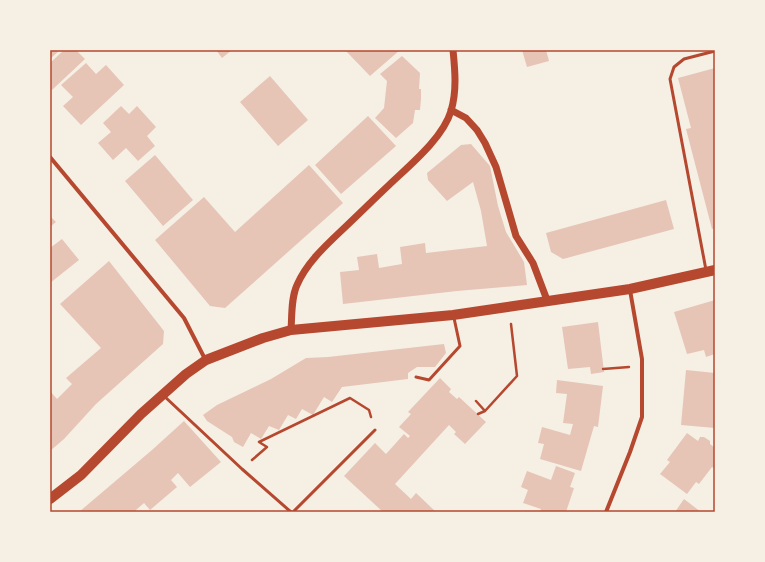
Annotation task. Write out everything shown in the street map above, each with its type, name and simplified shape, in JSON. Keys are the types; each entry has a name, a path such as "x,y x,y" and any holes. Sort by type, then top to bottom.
{"main road":[{"path":"50,499 81,475 141,414 186,374 206,360 263,338 291,330 453,315 630,289 711,271"}],"street":[{"path":"291,330 296,286 309,264 330,241 404,171 430,144 444,126 451,110 454,89 455,67 453,50"},
{"path":"451,110 466,118 486,143 496,167 512,226 516,236 533,263 547,300"},
{"path":"50,157 184,318 206,360"},
{"path":"606,512 630,452 642,416 642,366 630,289"}],"lane":[{"path":"711,271 670,79 674,67 684,59 715,51"},
{"path":"416,377 429,380 460,346 453,315"},
{"path":"162,395 242,469 292,512 375,430"}],"path":[{"path":"478,414 485,411 517,376 509,306"},
{"path":"603,369 642,366"},
{"path":"242,469 267,447 259,442 350,398 369,410 375,430"},
{"path":"476,401 485,411"}],"building":[{"path":"50,50 60,50 50,59"},
{"path":"64,50 76,50 85,59 52,90 50,87 50,63"},
{"path":"216,50 232,50 222,58"},
{"path":"345,50 400,50 370,76"},
{"path":"522,50 546,50 549,61 527,67"},
{"path":"402,56 420,73 419,89 421,89 421,99 420,110 415,110 413,123 396,138 375,118 384,108 387,81 380,74"},
{"path":"86,63 96,74 106,65 124,85 81,125 63,106 73,97 61,85"},
{"path":"715,68 715,228 712,229 686,129 691,128 678,78"},
{"path":"270,76 308,120 278,146 240,102"},
{"path":"121,106 129,114 137,106 156,127 147,136 155,146 138,161 126,148 113,160 98,143 111,132 103,123"},
{"path":"368,116 396,146 341,194 315,165"},
{"path":"471,144 490,166 498,206 506,232 524,262 527,285 457,291 343,304 340,272 359,270 357,257 377,254 379,268 402,264 400,247 425,243 426,253 487,246 481,211 473,182 447,201 428,180 427,173 461,145"},
{"path":"155,155 193,200 163,226 125,181"},
{"path":"309,165 343,203 225,308 210,306 155,240 204,197 235,232"},
{"path":"666,200 674,229 563,259 551,252 546,233"},
{"path":"50,216 56,222 50,227"},
{"path":"62,239 79,260 50,283 50,248"},
{"path":"109,261 164,331 163,344 96,404 64,439 50,451 50,391 57,399 72,384 66,378 101,348 60,304"},
{"path":"715,300 715,354 706,357 704,350 687,354 674,312"},
{"path":"598,322 604,372 591,374 590,367 568,369 562,327"},
{"path":"444,344 446,353 435,367 417,367 408,373 408,379 342,387 332,402 324,397 313,415 302,409 296,419 288,415 279,430 269,426 261,439 251,433 243,447 234,442 232,437 207,421 203,415 217,405 271,379 306,358 328,357"},
{"path":"686,370 715,373 715,428 681,425"},
{"path":"440,378 451,389 449,392 457,399 459,397 486,422 465,444 454,434 456,432 449,425 395,484 411,499 416,493 436,512 383,512 344,476 375,443 386,454 404,434 408,438 410,436 399,427 411,414 408,412"},
{"path":"557,380 603,386 598,427 594,426 581,471 540,459 544,444 538,443 542,427 570,435 573,424 563,423 567,394 556,393"},
{"path":"184,421 221,462 190,487 178,473 171,480 177,487 150,510 144,503 136,510 137,512 79,512 152,450"},
{"path":"687,433 698,441 700,437 704,437 710,441 710,444 715,448 715,469 712,467 699,484 696,482 687,494 660,474 670,462 667,460"},
{"path":"556,466 575,473 570,487 574,488 566,512 540,512 541,509 523,503 528,490 521,487 527,471 551,480"},
{"path":"684,499 701,512 675,512"}]}
